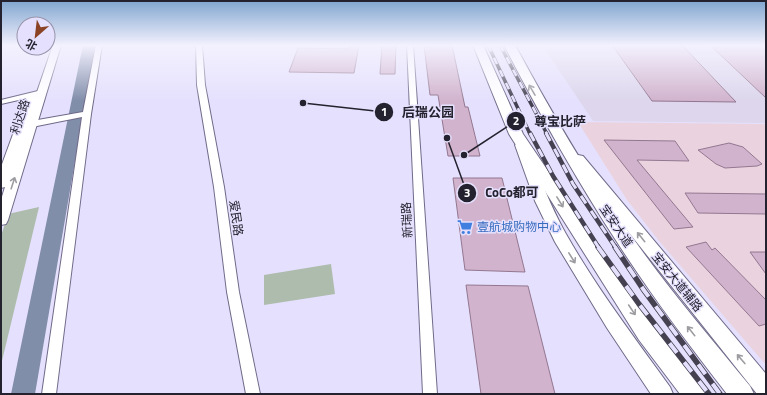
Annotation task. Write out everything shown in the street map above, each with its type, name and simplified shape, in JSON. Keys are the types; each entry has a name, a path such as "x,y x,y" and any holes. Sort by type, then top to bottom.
{"main road":[{"path":"486,63 516,134 542,202 560,238 657,389"},
{"name":"宝安大道","path":"519,63 559,135 608,216 687,327 742,394"},
{"path":"516,134 642,326 694,394"},
{"name":"宝安大道辅路","path":"559,135 677,282 766,389"}],"street":[{"name":"利达路","path":"1,220 32,124 37,93 45,63"},
{"name":"利达路","path":"1,184 49,63"},
{"path":"49,394 87,114 96,63"},
{"name":"爱民路","path":"200,63 201,85 219,187 233,292 253,394"},
{"name":"新瑞路","path":"411,63 430,394"},
{"path":"1,102 37,93"},
{"path":"32,124 87,114"}],"shaded area":[{"path":"554,63 766,63 766,123 593,121"},
{"path":"578,122 766,124 766,365 659,241 627,200"}],"green space":[{"path":"39,207 1,365 1,236 8,214"},
{"path":"331,264 335,294 264,305 264,275"}],"building":[{"path":"292,63 356,63 354,73 289,72"},
{"path":"381,63 395,63 395,74 380,74"},
{"path":"426,63 456,63 465,107 468,107 480,156 448,156 438,95 430,95"},
{"path":"625,63 699,63 736,102 652,101"},
{"path":"729,63 766,63 766,98"},
{"path":"604,140 675,141 689,161 637,160 693,227 674,229"},
{"path":"729,143 743,147 762,164 757,166 725,168 716,164 698,150"},
{"path":"453,178 502,178 525,272 465,270"},
{"path":"685,193 766,194 766,214 698,213"},
{"path":"706,242 712,250 715,248 766,300 766,324 759,326 686,247"},
{"path":"750,252 766,252 766,274"},
{"path":"466,285 528,286 555,394 481,394"}],"waterway":[{"path":"23,394 86,63"}],"railway":[{"path":"497,63 530,134"},
{"path":"510,63 547,134"},
{"path":"530,133 553,176 599,248"},
{"path":"546,133 573,184 616,248"},
{"path":"598,247 639,304 709,394"},
{"path":"615,247 643,289 720,394"}],"place":[{"name":"后瑞公园","path":"303,103"},
{"name":"CoCo都可","path":"447,138"},
{"name":"尊宝比萨","path":"464,155"},
{"name":"壹航城购物中心","path":"465,227"}]}
